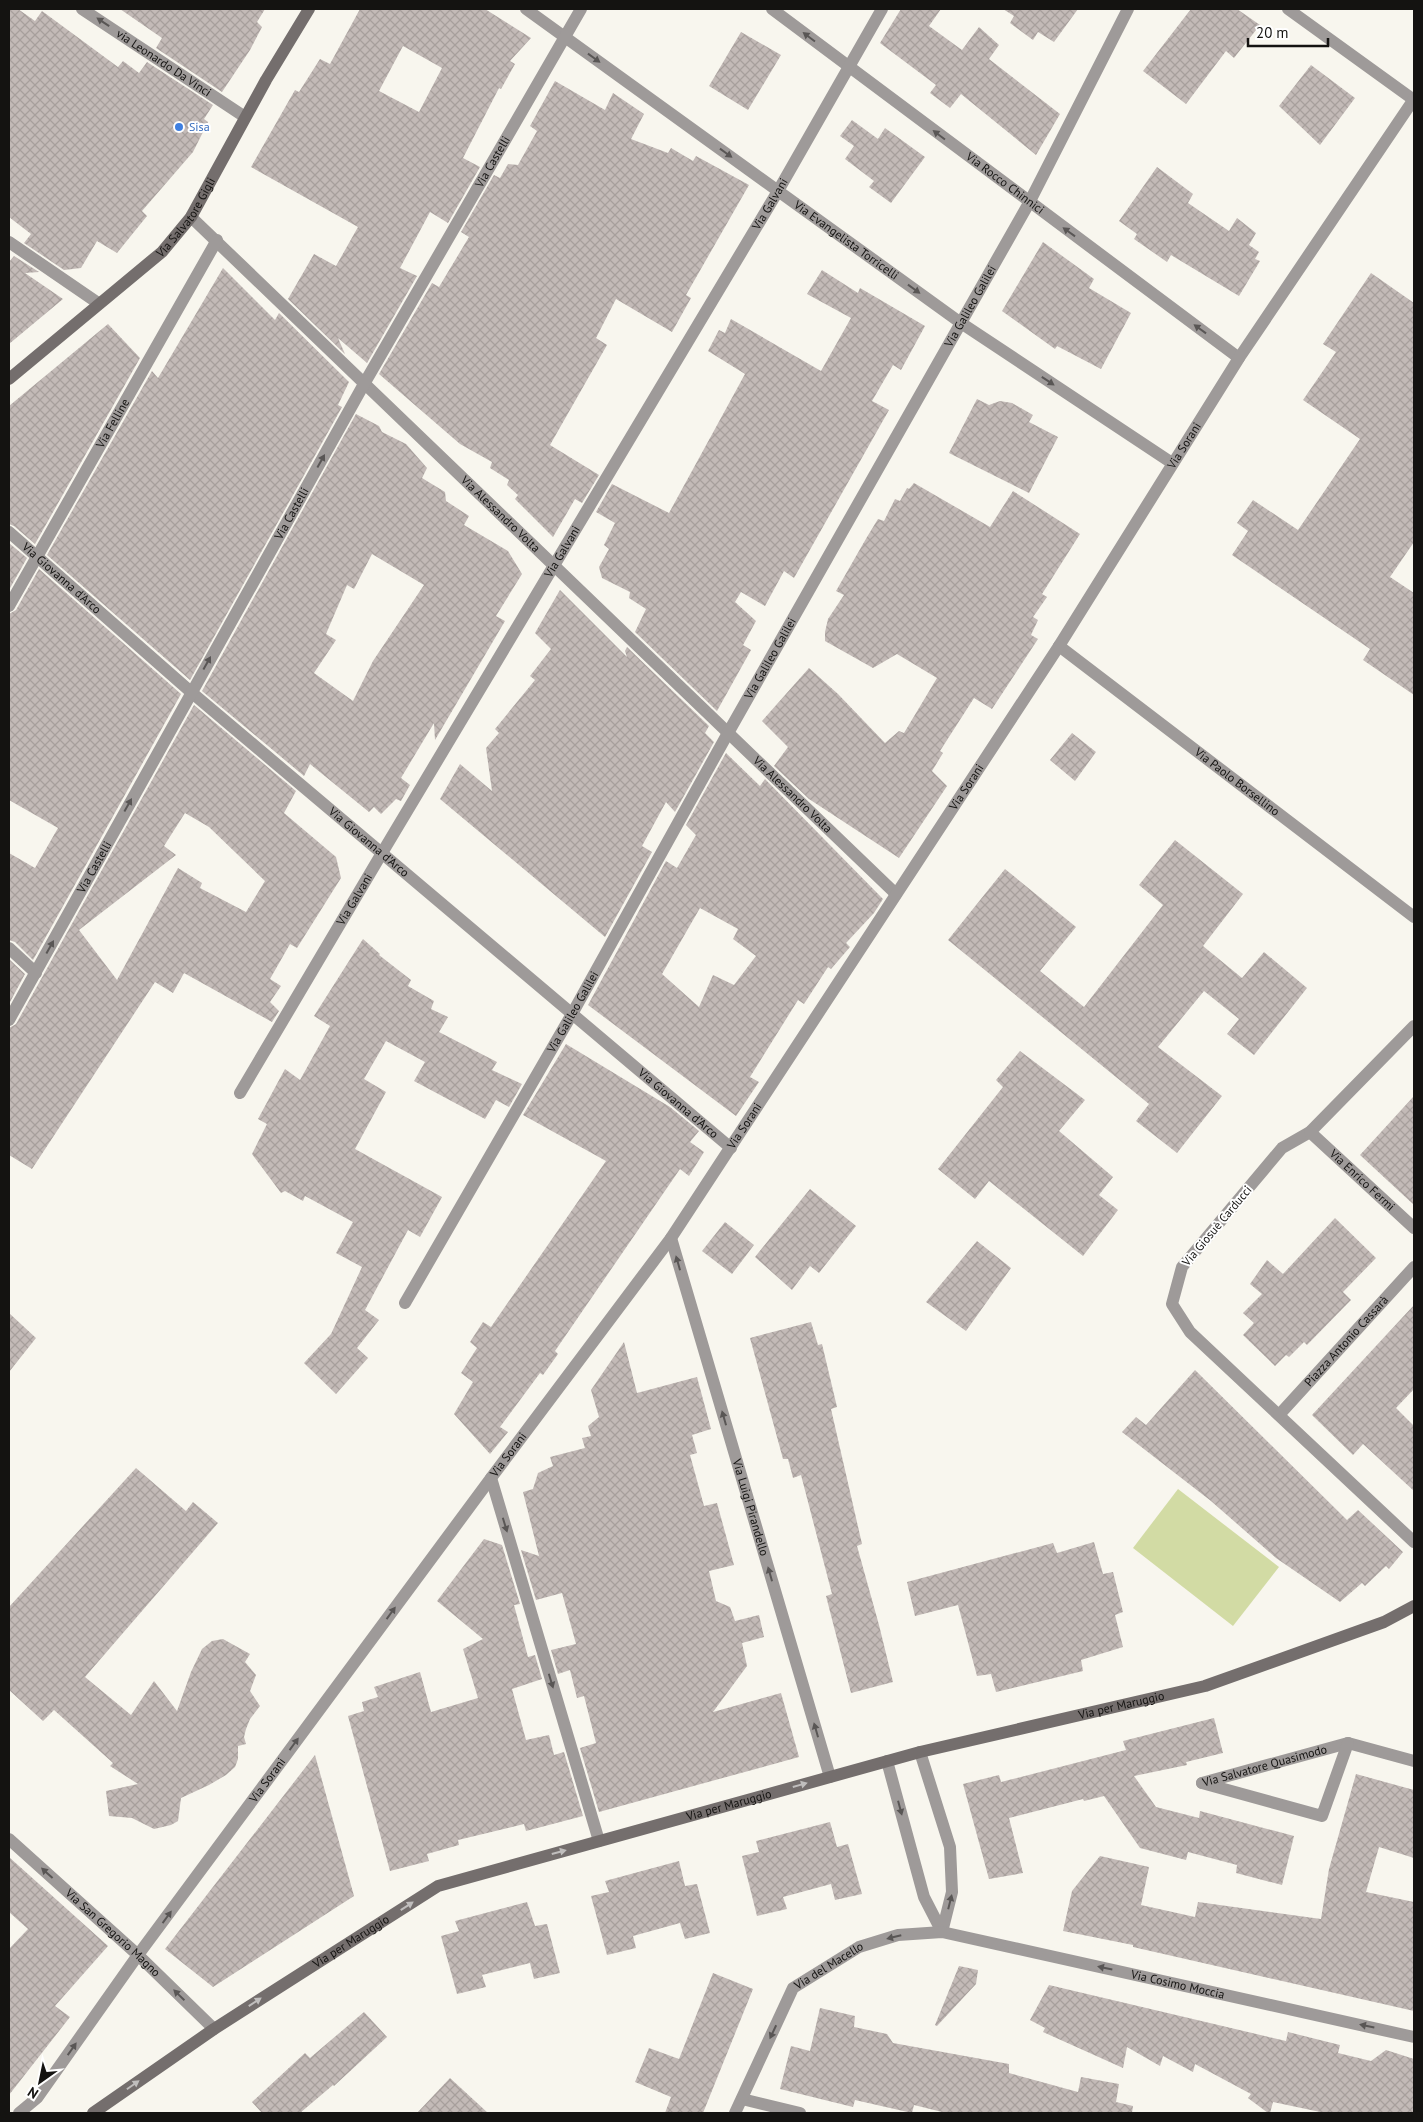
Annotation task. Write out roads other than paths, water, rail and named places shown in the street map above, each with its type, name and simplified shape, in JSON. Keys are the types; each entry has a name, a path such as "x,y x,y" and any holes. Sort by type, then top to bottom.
{"street":[{"name":"via Leonardo Da Vinci","path":"82,9 245,117"},
{"name":"Via Salvatore Gigli","path":"9,379 98,303 162,252 191,217 245,117 309,9"},
{"name":"Via Evangelista Torricelli","path":"526,9 961,322 1172,463"},
{"name":"Via Castelli","path":"9,1020 364,384 581,9"},
{"name":"Via Rocco Chinnici","path":"772,9 1029,203 1239,358"},
{"name":"Via Galvani","path":"240,1093 778,191 882,9"},
{"name":"Via Galileo Galilei","path":"404,1303 572,1014 728,734 1029,203 1128,9"},
{"path":"1288,9 1414,99"},
{"name":"Via Sorani","path":"19,2113 37,2098 138,1955 671,1238 1058,646 1239,358 1414,99"},
{"name":"Via Alessandro Volta","path":"191,217 896,894"},
{"name":"Via Felline","path":"9,606 217,240"},
{"path":"9,242 98,303"},
{"name":"Via Giovanna d'Arco","path":"9,532 191,692 731,1148"},
{"name":"Via Paolo Borsellino","path":"1058,646 1414,917"},
{"path":"9,948 36,973"},
{"name":"Via Giosuè Carducci","path":"1414,1026 1310,1132 1282,1148 1182,1268 1172,1304 1190,1332 1414,1542"},
{"name":"Via Enrico Fermi","path":"1310,1132 1414,1228"},
{"name":"Via Luigi Pirandello","path":"671,1238 830,1777"},
{"name":"Piazza Antonio Cassarà","path":"1279,1416 1414,1267"},
{"path":"491,1478 600,1841"},
{"name":"Via per Maruggio","path":"93,2113 214,2029 438,1886 920,1752 1205,1686 1384,1622 1414,1606"},
{"name":"Via Salvatore Quasimodo","path":"1348,1743 1322,1816 1202,1783 1348,1743 1414,1761"},
{"path":"920,1752 950,1847 952,1892 942,1932"},
{"path":"887,1761 924,1897 942,1932"},
{"name":"Via San Gregorio Magno","path":"9,1839 138,1955 214,2029"},
{"name":"Via Cosimo Moccia","path":"942,1932 1414,2037"},
{"name":"Via del Macello","path":"735,2113 793,1988 859,1947 898,1935 942,1932"},
{"path":"742,2099 800,2113"},
{"path":"9,2106 19,2113"}],"place":[{"name":"Sisa","path":"179,127"}]}
